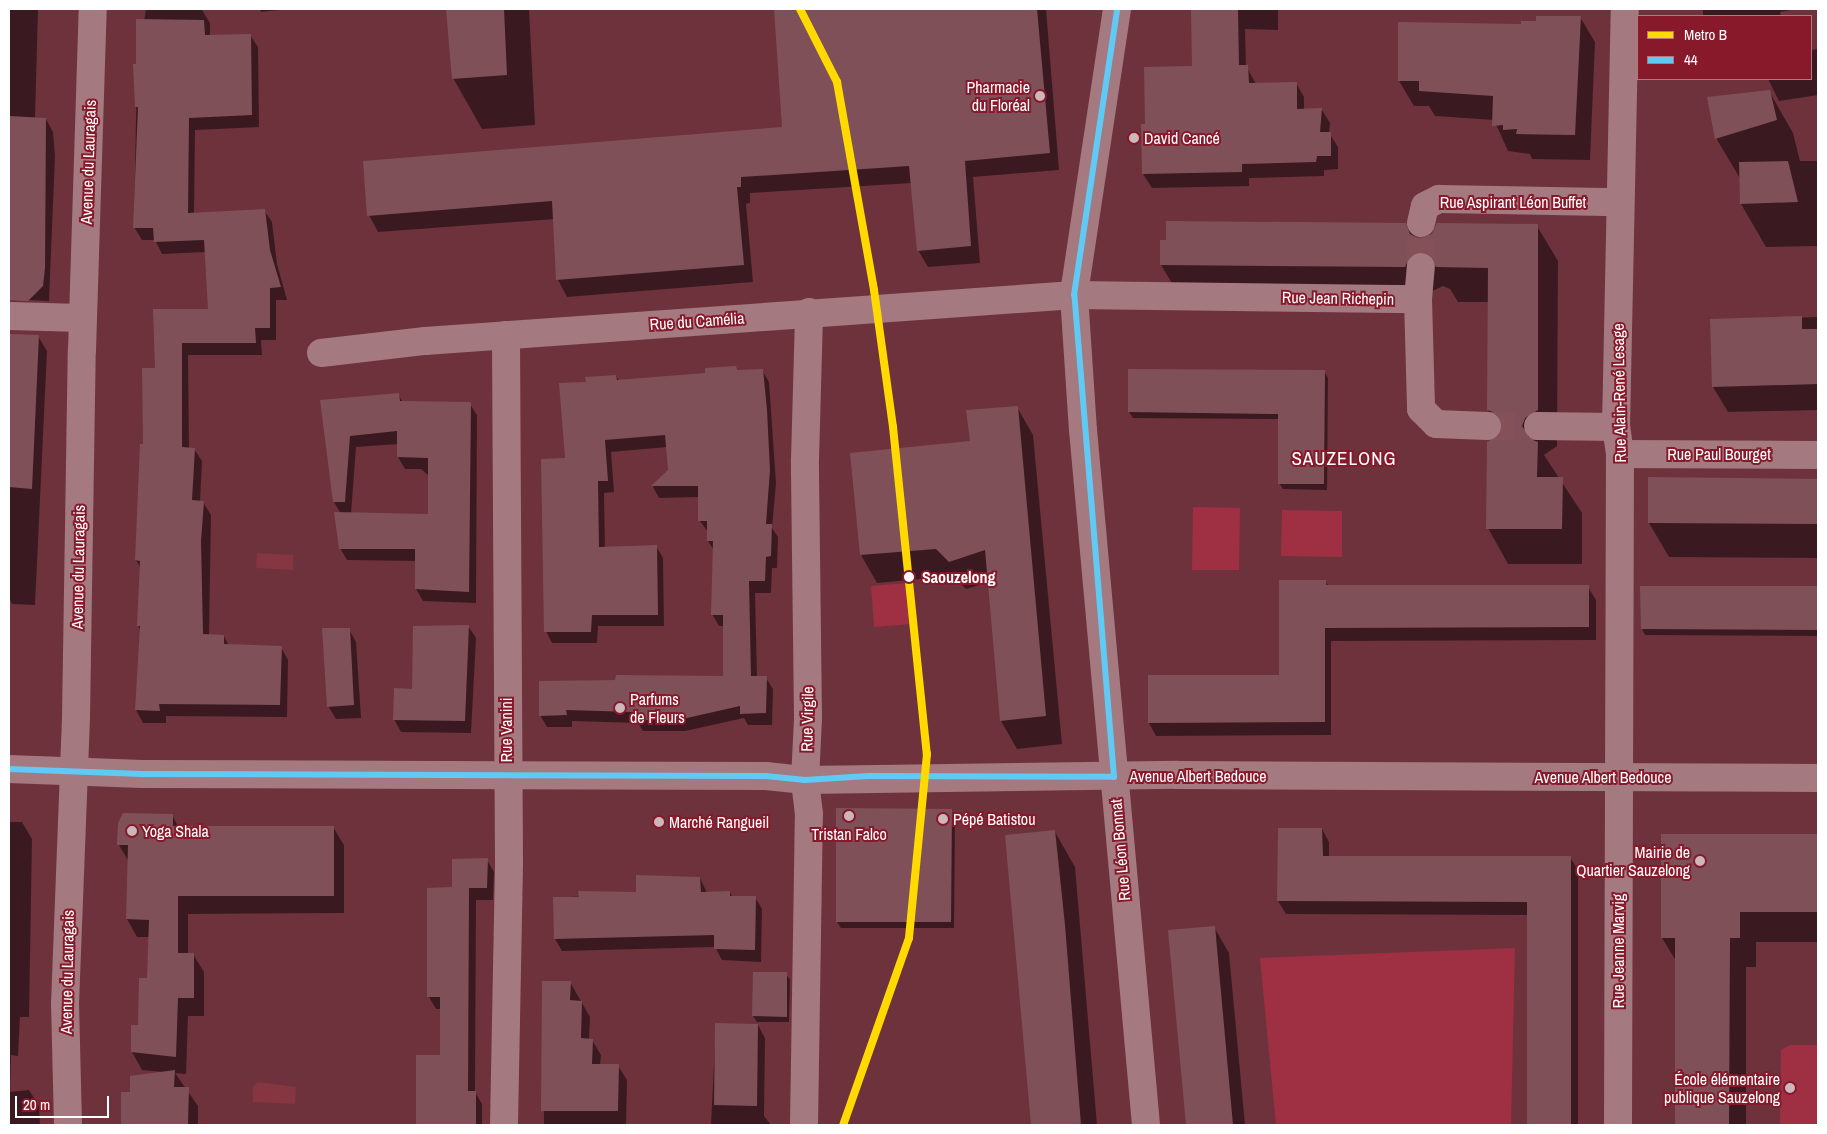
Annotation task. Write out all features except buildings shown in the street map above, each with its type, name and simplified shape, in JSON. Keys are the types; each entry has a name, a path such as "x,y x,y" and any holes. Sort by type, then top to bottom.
{"street":[{"name":"Avenue du Lauragais","path":"68,1125 65,1004 74,770 82,318 93,9"},
{"name":"Rue Léon Bonnat","path":"1117,9 1074,295 1082,430 1146,1125"},
{"name":"Rue Alain-René Lesage","path":"1618,778 1619,202 1625,9"},
{"name":"Rue Aspirant Léon Buffet","path":"1421,223 1425,206 1439,199 1619,202"},
{"path":"1418,299 1421,267"},
{"name":"Rue Jean Richepin","path":"1074,295 1418,299 1421,409 1436,424 1487,426"},
{"name":"Rue du Camélia","path":"321,353 506,335 809,312 1074,295"},
{"name":"Rue Virgile","path":"804,1125 809,814 805,780 808,700 805,459 809,312"},
{"path":"9,316 82,318"},
{"name":"Rue Vanini","path":"504,1125 507,775 506,335"},
{"path":"1538,426 1618,441"},
{"name":"Rue Paul Bourget","path":"1618,441 1818,455"},
{"name":"Avenue Albert Bedouce","path":"9,769 152,774 507,775 805,780 1114,777 1818,778"},
{"name":"Rue Jeanne Marvig","path":"1618,778 1618,1125"}],"shaded area":[{"path":"1193,507 1240,508 1239,570 1192,570"},
{"path":"1282,510 1342,511 1342,557 1281,556"},
{"path":"257,553 293,555 293,570 256,568"},
{"path":"908,583 911,624 874,627 871,586"},
{"path":"1515,948 1511,1125 1276,1125 1260,958"},
{"path":"1790,1045 1818,1045 1818,1125 1780,1125 1781,1050"},
{"path":"258,1082 296,1087 295,1104 253,1102 253,1086"}],"tunnel":[{"path":"1421,223 1421,267"},
{"path":"1487,426 1538,426"}],"metro line":[{"name":"B","path":"800,9 837,82 874,290 893,427 927,754 909,938 843,1125"}],"transit line":[{"name":"44","path":"1114,777 1074,295 1117,9"},
{"name":"44","path":"9,769 142,774 766,776 805,780 868,776 1114,777"}],"place":[{"name":"Pharmacie du Floréal","path":"1040,96"},
{"name":"David Cancé","path":"1134,138"},
{"name":"Saouzelong","path":"909,577"},
{"name":"Parfums de Fleurs","path":"620,708"},
{"name":"Tristan Falco","path":"849,816"},
{"name":"Pépé Batistou","path":"943,819"},
{"name":"Marché Rangueil","path":"659,822"},
{"name":"Yoga Shala","path":"132,831"},
{"name":"Mairie de Quartier Sauzelong","path":"1700,861"},
{"name":"École élémentaire publique Sauzelong","path":"1790,1088"}],"district":[{"name":"SAUZELONG","path":"1344,459"}]}
